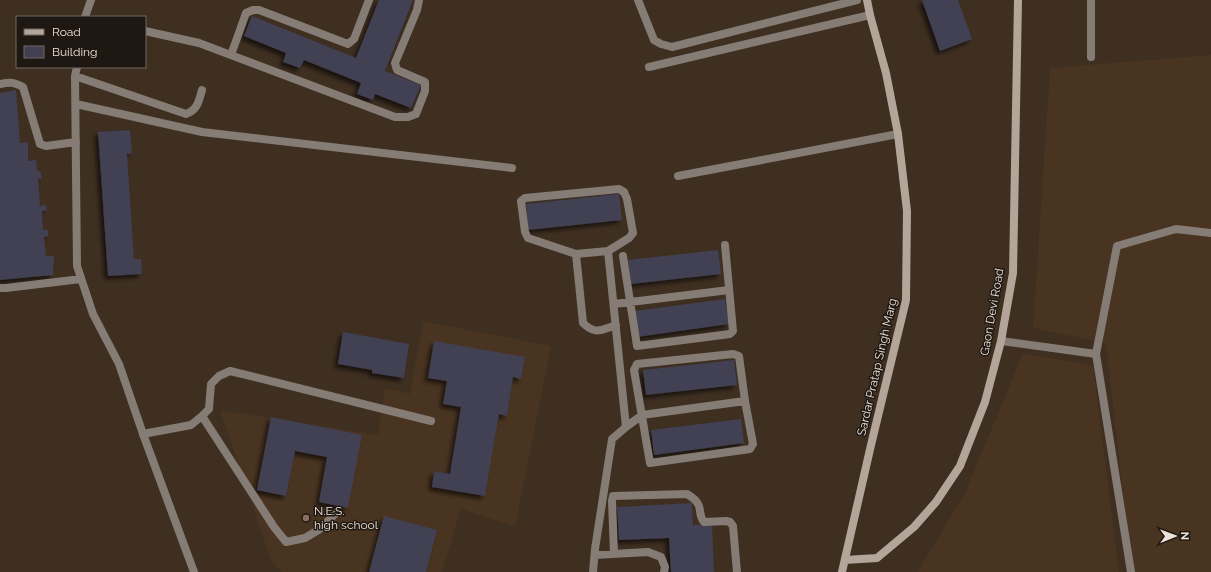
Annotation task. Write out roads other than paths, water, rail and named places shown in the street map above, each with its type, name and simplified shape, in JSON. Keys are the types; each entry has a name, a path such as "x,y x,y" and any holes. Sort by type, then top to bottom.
{"street":[{"path":"85,16 91,0"},
{"path":"231,55 246,13 253,10 259,10 348,44 354,39 369,0"},
{"path":"146,31 199,43 395,117 408,117 416,114 425,91 425,82 397,70 395,63 417,10 419,0"},
{"path":"638,0 654,40 672,47 857,0"},
{"name":"Sardar Pratap Singh Marg","path":"842,572 906,300 907,211 898,134 886,73 867,0"},
{"name":"Gaon Devi Road","path":"845,560 877,558 914,527 936,502 960,466 986,402 1001,341 1013,273 1018,0"},
{"path":"1091,0 1091,57"},
{"path":"649,67 870,15"},
{"path":"77,68 75,76 77,266 94,314 119,364 194,572"},
{"path":"75,76 186,114 195,110 202,90"},
{"path":"0,84 10,82 19,84 23,87 40,144 46,146 76,142"},
{"path":"76,104 202,132 512,168"},
{"path":"678,176 898,134"},
{"path":"619,190 624,192 633,233 608,251 576,254 528,238 525,232 521,201 525,198 533,196 619,190"},
{"path":"1131,572 1096,354 1117,246 1176,229 1211,233"},
{"path":"623,256 637,346 730,334 733,331 725,245"},
{"path":"608,251 626,427"},
{"path":"576,254 583,323 589,329 597,331 616,325"},
{"path":"0,288 81,279"},
{"path":"614,304 729,290"},
{"path":"1001,341 1096,354"},
{"path":"733,354 739,356 753,444 750,449 650,463 642,415 634,370 637,364 733,354"},
{"path":"143,434 191,425 209,408 211,384 219,376 230,371 432,421"},
{"path":"593,572 612,440 642,415 745,401"},
{"path":"202,416 274,527 286,542 305,538 320,529 334,516"},
{"path":"614,553 613,496 687,494 694,498 699,505 701,518 704,522 730,522 732,526 737,572"},
{"path":"595,555 648,552 661,557 665,567 664,572"}],"place":[{"name":"N.E.S. high school","path":"306,518"}]}
